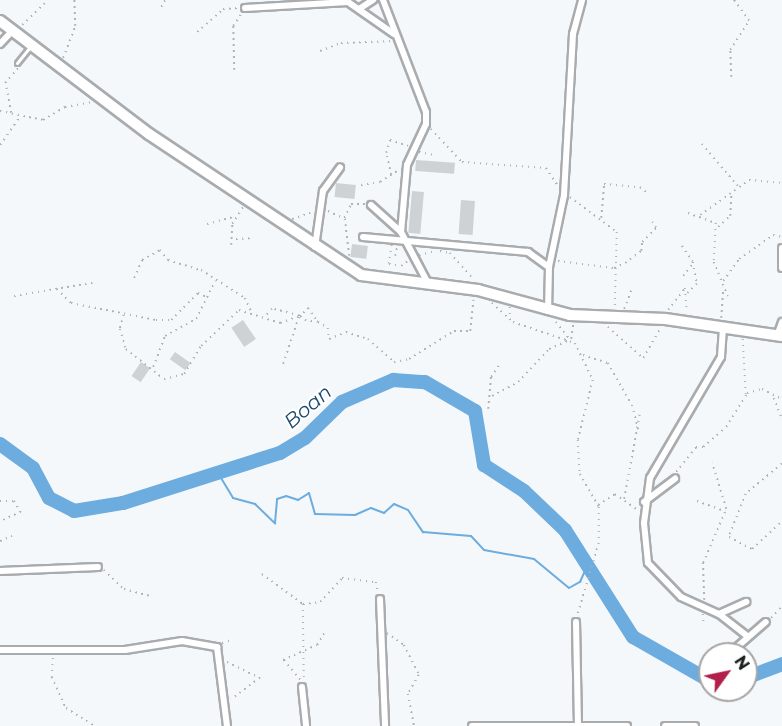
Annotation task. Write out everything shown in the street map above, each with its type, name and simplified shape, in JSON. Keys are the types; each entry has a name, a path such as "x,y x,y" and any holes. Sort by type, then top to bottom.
{"main road":[{"path":"0,21 105,102 282,222 315,248 361,275 476,290 510,303 548,312 665,319 780,336"}],"street":[{"path":"245,8 323,0 359,9 394,34"},
{"path":"359,9 373,0"},
{"path":"383,0 394,34 416,76 426,124 407,165 401,232 410,257 429,285"},
{"path":"548,312 549,267 564,195 573,34 582,0"},
{"path":"0,44 16,33"},
{"path":"315,248 321,222 323,191 340,168"},
{"path":"371,205 401,232"},
{"path":"363,237 395,243 528,252 549,267"},
{"path":"782,248 782,268"},
{"path":"780,336 782,322"},
{"path":"723,328 721,357 650,478 643,516 648,563 669,588 703,609 719,614 747,636"},
{"path":"644,502 675,479"},
{"path":"0,571 98,567"},
{"path":"380,599 385,726"},
{"path":"719,614 746,602"},
{"path":"576,622 578,725"},
{"path":"742,642 766,622"},
{"path":"0,650 134,649 182,641 216,647 222,708 227,726"},
{"path":"302,687 306,726"},
{"path":"472,726 627,726"},
{"path":"664,726 695,726"}],"lane":[{"path":"17,63 32,44"}],"path":[{"path":"16,33 48,0"},
{"path":"62,67 66,41 75,26 75,0"},
{"path":"161,7 165,0"},
{"path":"731,76 735,55 730,50 748,21 734,0"},
{"path":"197,32 227,7 245,8"},
{"path":"234,70 233,26 245,8"},
{"path":"320,51 341,43 398,41"},
{"path":"11,114 5,83 17,75 17,63"},
{"path":"0,111 18,119 43,120 65,107 105,102"},
{"path":"0,145 18,119"},
{"path":"426,124 462,162 546,168 564,195 617,232 614,268 615,337 643,358 685,288 687,323"},
{"path":"391,175 390,140 403,141 413,152 434,154"},
{"path":"702,144 738,187"},
{"path":"361,185 391,175 407,165"},
{"path":"700,216 749,180 782,183"},
{"path":"601,219 604,184 640,187 649,194"},
{"path":"723,328 723,286 714,262 718,227 730,216 731,195"},
{"path":"207,224 235,217 249,200"},
{"path":"361,275 346,252 344,218 351,204 371,205"},
{"path":"322,208 344,218"},
{"path":"282,222 311,211 321,222"},
{"path":"688,213 700,216 718,227"},
{"path":"231,245 235,239 235,217"},
{"path":"549,267 552,261 576,259 614,268 641,251 642,242 656,228 652,222"},
{"path":"722,281 739,259 773,235 782,237"},
{"path":"235,239 254,238"},
{"path":"395,243 395,256"},
{"path":"395,243 389,264 401,266 410,257 450,253 462,267"},
{"path":"682,246 693,262 697,284 685,296"},
{"path":"134,278 142,260 160,250 168,260 215,280 245,298 252,313"},
{"path":"683,276 693,262"},
{"path":"153,367 165,336 196,319 215,280"},
{"path":"14,296 97,282"},
{"path":"723,286 728,296"},
{"path":"614,316 632,288"},
{"path":"57,289 71,303 124,315 171,320 198,293 207,297"},
{"path":"476,290 510,320 571,339"},
{"path":"266,316 272,309 318,322 328,328 329,339 346,332 368,339 389,361 410,358 454,331 470,331 476,290"},
{"path":"510,303 510,320"},
{"path":"124,315 120,329 126,349 153,367 164,379 184,374 201,346 239,310 266,316 280,323 299,316 308,308 318,322"},
{"path":"548,312 571,339"},
{"path":"570,315 571,339"},
{"path":"283,364 299,316"},
{"path":"675,479 683,460 726,427 746,395 747,352 740,330"},
{"path":"566,339 581,354 593,380 578,440 580,474 598,505 599,543 576,622"},
{"path":"492,396 518,382 539,357 566,339"},
{"path":"581,354 608,363 632,405 639,432"},
{"path":"488,409 492,396 491,377 499,365"},
{"path":"746,395 762,389 782,399"},
{"path":"774,397 782,418"},
{"path":"624,499 639,432 640,411"},
{"path":"704,625 703,563 726,511 711,463"},
{"path":"782,464 746,494 729,537 752,549 782,521"},
{"path":"598,505 615,494 643,516"},
{"path":"0,501 14,501 21,513 0,522"},
{"path":"697,501 726,511"},
{"path":"0,542 12,536"},
{"path":"98,567 124,589 153,597"},
{"path":"262,574 303,604 320,602 342,578 376,582 380,599"},
{"path":"302,687 305,652 303,604"},
{"path":"766,622 782,606"},
{"path":"302,687 283,660 317,645 326,630"},
{"path":"383,632 405,645 419,675 408,694 414,726"},
{"path":"216,647 231,640"},
{"path":"51,650 52,676 66,708 95,726"},
{"path":"218,658 260,678 222,708"}],"building":[{"path":"416,160 455,163 454,174 415,171"},
{"path":"336,183 356,185 354,199 335,197"},
{"path":"412,191 424,192 420,234 408,233"},
{"path":"461,200 475,201 473,235 459,234"},
{"path":"352,244 368,246 366,259 350,257"},
{"path":"243,320 256,339 244,347 231,328"},
{"path":"175,352 191,363 185,370 170,359"},
{"path":"141,362 150,368 141,382 131,376"}],"waterway":[{"name":"Boan","path":"0,444 33,468 49,498 74,511 123,503 280,453 305,438 342,402 393,380 425,382 475,411 484,465 524,491 565,530 633,637 698,674"},
{"path":"218,473 233,498 255,504 275,523 277,499 286,496 298,500 309,493 315,514 355,515 371,508 384,513 394,504 408,510 423,532 471,536 484,550 534,559 569,588 580,582 587,566"},
{"name":"Boan","path":"758,673 782,664"}]}
